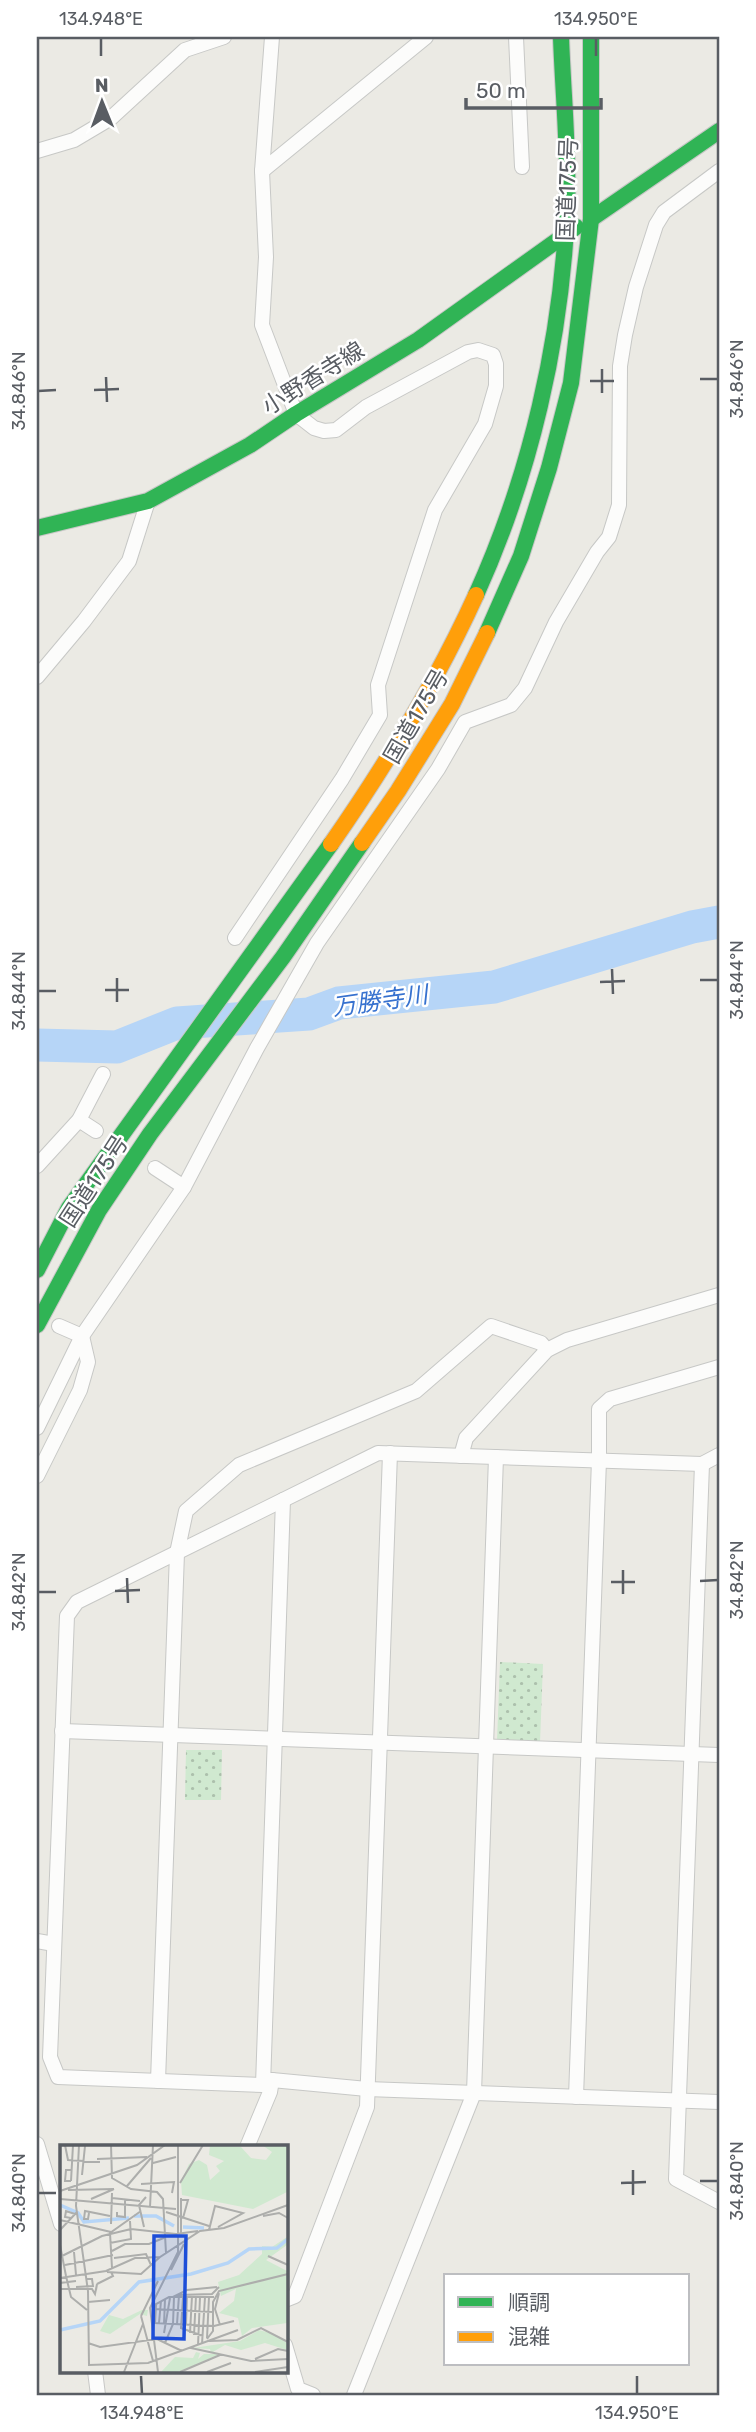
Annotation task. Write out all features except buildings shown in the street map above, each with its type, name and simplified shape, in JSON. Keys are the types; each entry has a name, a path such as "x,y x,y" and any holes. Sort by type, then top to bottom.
{"main road":[{"name":"国道175号","path":"37,1270 69,1208 374,782 463,623 526,459 545,377 566,233 568,172 561,37"},
{"name":"国道175号","path":"37,1325 99,1210 336,882 398,791 452,704 522,556 571,383 583,295 591,219 590,37"},
{"name":"小野香寺線","path":"37,528 148,501 250,445 418,340 566,233 591,219 719,131"}],"street":[{"path":"37,151 74,140 111,118 186,50 223,37"},
{"path":"235,938 342,779 380,715 378,685 435,510 485,424 496,386 496,364 493,355 478,350 468,352 366,407 337,430 324,431 314,428 296,414 262,326 266,257 262,171 272,37"},
{"path":"262,171 426,37"},
{"path":"516,37 522,167"},
{"path":"37,1428 82,1336 184,1187 257,1048 317,943 438,769 465,722 511,705 525,688 555,622 609,537 619,505 620,366 636,287 656,225 664,212 719,172"},
{"path":"37,677 129,561 148,501"},
{"path":"37,1166 79,1120 103,1074"},
{"path":"79,1120 96,1131"},
{"path":"155,1168 184,1187"},
{"path":"461,1456 466,1438 547,1350 567,1340 719,1295"},
{"path":"59,1326 82,1336"},
{"path":"158,2081 177,1553 186,1511 239,1465 416,1391 491,1326 541,1343 547,1350"},
{"path":"37,1476 80,1390 88,1362 82,1336"},
{"path":"576,2097 599,1409 610,1399 719,1367"},
{"path":"719,1455 702,1464 378,1453 77,1602 67,1616 50,2057 58,2077 267,2082 474,2094 719,2102"},
{"path":"287,2299 295,2296 367,2107 390,1453"},
{"path":"354,2395 474,2094 496,1457"},
{"path":"702,1464 676,2179 719,2202"},
{"path":"248,2145 270,2092 267,2082 283,1500"},
{"path":"62,1731 719,1755"},
{"path":"37,1941 54,1944"},
{"path":"37,2144 60,2221"},
{"path":"287,2352 298,2389 313,2395"},
{"path":"94,2372 99,2395"}],"green space":[{"path":"500,1662 543,1664 540,1743 497,1741"},
{"path":"186,1750 222,1750 221,1800 185,1800"}],"waterway":[{"name":"万勝寺川","path":"37,1045 117,1047 177,1023 309,1014 339,1003 494,987 692,927 719,922"}],"traffic: fast":[{"path":"476,595 495,550 527,455 540,406 558,307 567,208 567,144 561,37"},
{"path":"487,633 521,556 549,468 571,383 591,219 591,37"},
{"path":"591,219 719,131"},
{"path":"37,528 148,501 250,445 418,340 576,227"},
{"path":"37,1325 99,1210 150,1134 283,957 362,843"},
{"path":"37,1270 69,1208 331,844"}],"traffic: slow":[{"path":"331,844 409,723 476,595"},
{"path":"362,843 452,704 487,633"}]}
